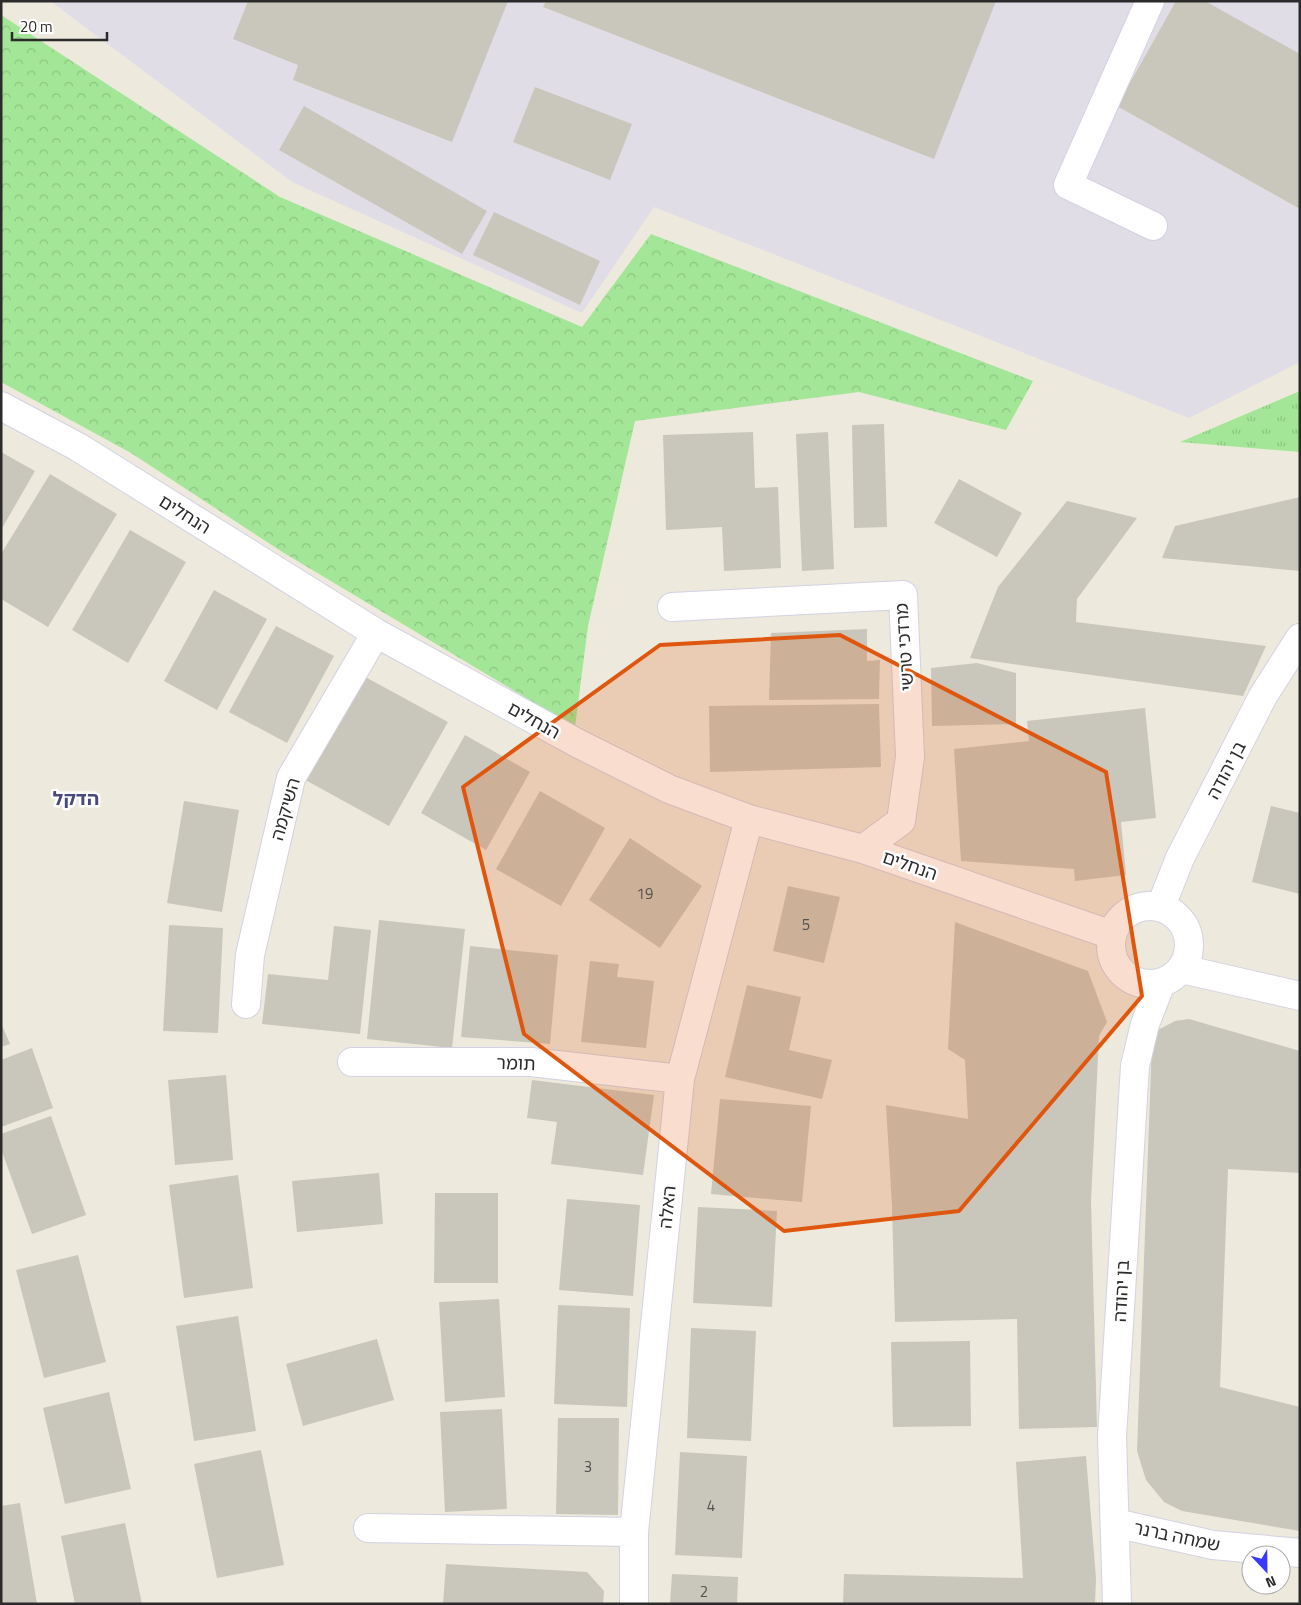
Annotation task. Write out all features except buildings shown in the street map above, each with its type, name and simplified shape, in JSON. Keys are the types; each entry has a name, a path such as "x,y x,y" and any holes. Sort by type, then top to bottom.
{"street":[{"path":"1150,1 1068,185 1153,226"},
{"name":"הנחלים","path":"1,406 78,447 376,633 579,744 668,790 749,819 863,849 1112,935"},
{"name":"מרדכי טרשי","path":"672,607 903,595 910,756 901,821 863,849"},
{"name":"השיקמה","path":"246,1004 250,954 291,778 376,633"},
{"name":"בן יהודה","path":"1162,906 1180,858 1263,696 1300,638"},
{"name":"האלה","path":"634,1604 634,1532 680,1079 749,819"},
{"path":"1171,976 1188,958 1190,946 1188,933 1183,922 1174,913 1162,906 1137,907 1125,914 1116,924 1112,935 1113,956 1123,974 1135,981 1147,984 1171,976 1300,996"},
{"name":"בן יהודה","path":"1117,1604 1112,1437 1135,1066 1145,1024 1171,976"},
{"name":"תומר","path":"352,1062 531,1062 680,1079"},
{"name":"שמחה ברנר","path":"1115,1523 1213,1545 1300,1553"},
{"path":"368,1528 634,1532"}],"highlighted area":[{"path":"840,635 1106,772 1142,996 959,1211 784,1231 524,1034 463,787 660,645"}],"shaded area":[{"path":"50,1 1300,1 1300,362 1189,418 654,207 582,313 292,182"}],"green space":[{"path":"1,15 280,197 582,327 651,234 1033,381 1006,430 859,392 635,421 588,626 575,727 284,553 131,453 1,382"},
{"path":"1300,391 1300,452 1180,442"}],"district":[{"name":"הדקל","path":"76,797"}]}
